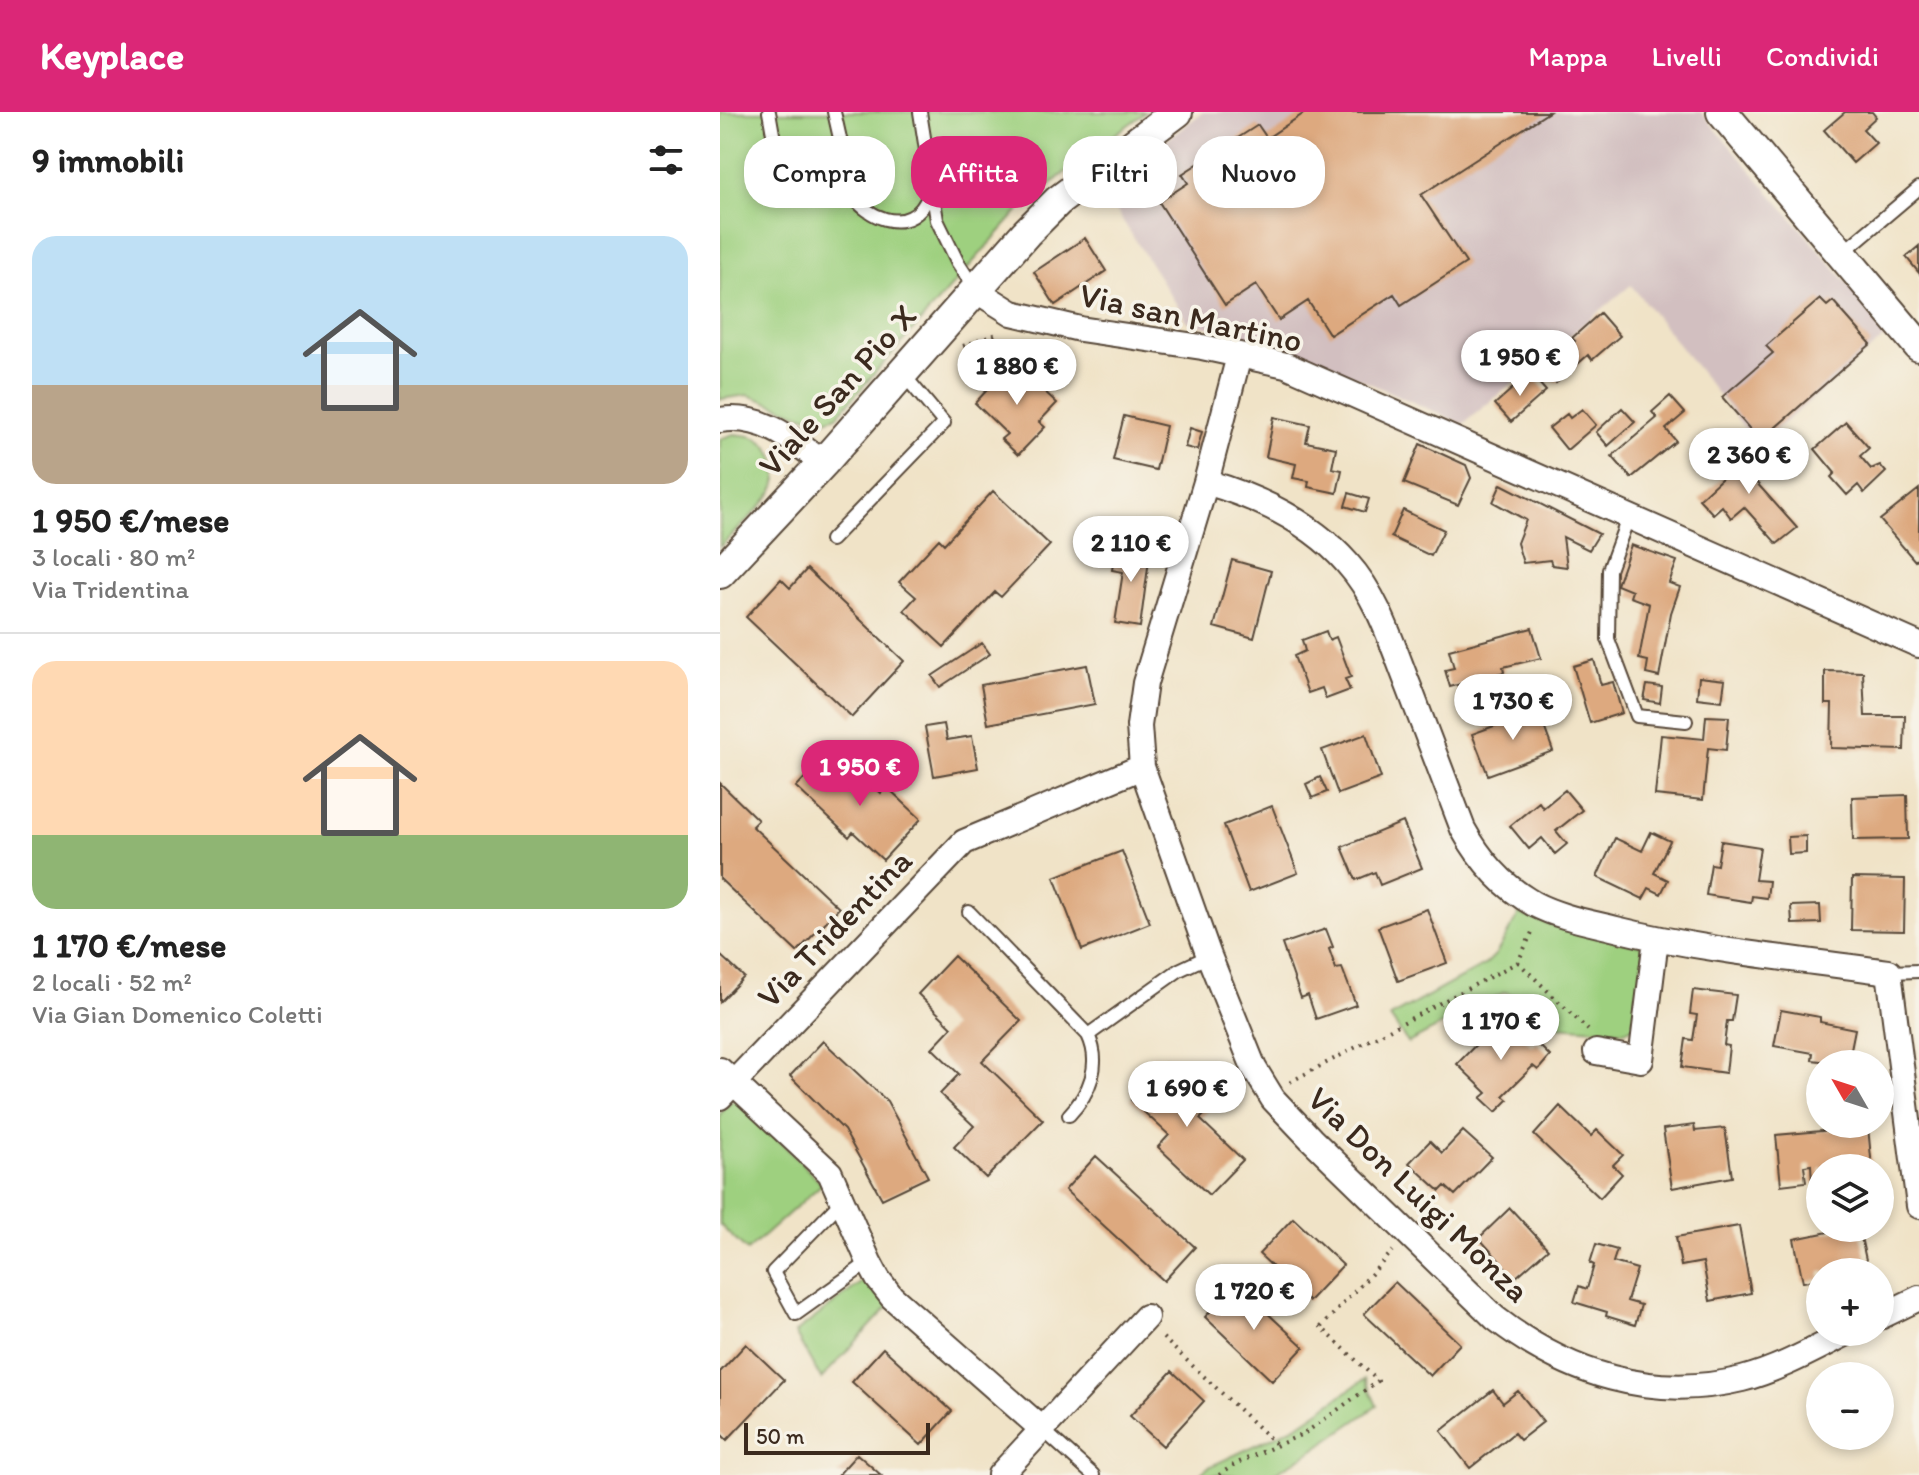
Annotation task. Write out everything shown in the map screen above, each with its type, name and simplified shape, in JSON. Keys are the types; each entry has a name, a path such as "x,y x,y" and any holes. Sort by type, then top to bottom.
{"street":[{"name":"Viale San Pio X","path":"720,573 823,463 1026,233 1058,201 1177,112"},
{"path":"1722,112 1919,346"},
{"name":"Via san Martino","path":"977,291 1012,313 1053,323 1202,347 1286,365 1919,645"},
{"name":"Via Don Luigi Monza","path":"1239,356 1206,482 1140,707 1142,767 1209,956 1254,1068 1269,1093 1311,1139 1495,1318 1550,1355 1631,1384 1671,1387 1743,1379 1820,1346"},
{"path":"720,420 749,418 781,431 823,463"},
{"path":"1206,482 1275,508 1320,538 1347,563 1367,589 1385,625 1463,829 1478,856 1502,881 1561,916 1656,939 1889,972 1919,1206"},
{"name":"Via Tridentina","path":"725,1084 964,842 1142,767"},
{"path":"1596,1052 1641,1060 1656,939"},
{"path":"725,1084 830,1173 869,1262 892,1297 1042,1429"},
{"path":"1894,1310 1919,1298"},
{"path":"1000,1475 1146,1317"}],"lane":[{"path":"769,112 774,136"},
{"path":"834,112 840,136"},
{"path":"920,112 924,136"},
{"path":"1841,254 1919,188"},
{"path":"865,208 872,215 887,220 906,219 921,208"},
{"path":"935,208 948,245 977,291"},
{"path":"831,540 944,423 903,374"},
{"path":"1628,518 1609,570 1608,639 1637,716 1686,721"},
{"path":"969,912 1088,1035 1094,1048 1089,1090 1069,1115"},
{"path":"1088,1035 1179,970 1209,956"},
{"path":"1889,972 1919,971"},
{"path":"842,1201 773,1272 796,1314 869,1262"},
{"path":"1042,1429 1093,1475"}],"path":[{"path":"1269,1093 1518,962 1544,908"},
{"path":"1518,962 1595,1038 1596,1052"},
{"path":"1219,1475 1235,1464 1305,1433 1378,1381 1321,1327 1409,1234"},
{"path":"1163,1338 1277,1445"}],"shaded area":[{"path":"1203,112 1701,112 1890,333 1758,445 1631,285 1463,424 1298,352 1188,322 1115,208 1177,208 1177,136 1172,136"}],"green space":[{"path":"720,112 1146,112 1113,136 1063,136 1063,174 1047,187 1047,136 911,136 911,208 1021,208 837,416 821,422 748,395 720,399"},
{"path":"734,434 753,437 766,446 775,460 777,476 773,491 757,511 720,547 720,439"},
{"path":"1519,914 1573,932 1645,946 1634,1027 1624,1031 1543,1025 1513,995 1505,992 1408,1043 1390,1017 1486,964 1496,954"},
{"path":"741,1101 822,1184 747,1251 720,1225 720,1114 731,1102"},
{"path":"866,1279 890,1305 821,1379 795,1333"},
{"path":"1365,1379 1377,1406 1271,1475 1199,1475 1207,1468 1298,1425"}],"building":[{"path":"1306,112 1549,112 1421,195 1466,263 1401,305 1394,294 1330,335 1308,301 1279,320 1256,285 1225,305 1163,208 1177,208 1177,190 1188,183 1182,174 1193,167 1193,208 1325,208 1325,136 1270,136"},
{"path":"1845,112 1872,112 1876,117 1863,129 1876,143 1853,163 1824,130"},
{"path":"1258,125 1266,136 1241,136"},
{"path":"1085,238 1106,271 1055,305 1034,272"},
{"path":"1919,246 1919,273 1906,257"},
{"path":"1820,299 1827,306 1833,301 1871,344 1760,441 1722,397 1773,353 1766,346"},
{"path":"1600,313 1620,336 1592,360 1588,355 1556,383 1544,369"},
{"path":"1013,362 1057,403 1039,422 1045,427 1018,455 1001,439 1007,434 975,403"},
{"path":"1530,373 1546,391 1511,422 1495,404"},
{"path":"1670,396 1685,413 1666,429 1676,441 1631,478 1612,456 1657,418 1652,412"},
{"path":"1622,408 1635,422 1608,446 1596,432"},
{"path":"1582,409 1596,425 1567,450 1549,428 1567,414 1570,418"},
{"path":"1124,416 1166,426 1156,470 1113,460"},
{"path":"1274,417 1310,425 1306,442 1336,448 1332,468 1342,470 1337,493 1308,487 1309,481 1293,478 1296,464 1266,457"},
{"path":"1846,422 1869,448 1860,456 1871,469 1880,465 1886,472 1864,493 1858,485 1847,495 1831,477 1835,473 1815,449"},
{"path":"1190,428 1202,432 1197,450 1185,447"},
{"path":"1420,444 1466,465 1471,478 1458,505 1404,483"},
{"path":"1756,447 1773,465 1755,481 1797,528 1777,544 1744,507 1731,518 1722,506 1713,514 1699,499"},
{"path":"1501,484 1599,534 1589,550 1563,537 1567,567 1552,565 1550,560 1523,563 1517,543 1526,520 1493,502"},
{"path":"1919,489 1919,557 1915,561 1880,520"},
{"path":"993,491 1050,545 1001,597 995,592 944,647 904,610 916,597 899,582 939,539 944,544"},
{"path":"1349,493 1369,499 1365,512 1345,506"},
{"path":"1403,510 1444,530 1431,556 1391,537"},
{"path":"1631,545 1677,561 1669,583 1680,587 1671,613 1659,677 1646,674 1648,661 1639,659 1649,604 1630,597 1632,591 1617,585"},
{"path":"1115,547 1150,552 1140,627 1115,623 1123,572 1112,570"},
{"path":"1232,560 1271,571 1254,638 1214,627"},
{"path":"807,569 904,661 852,717 746,617 781,579 790,588"},
{"path":"1532,628 1541,658 1503,667 1504,672 1450,687 1445,670 1454,668 1449,650"},
{"path":"1326,631 1329,640 1336,637 1351,677 1345,679 1350,690 1326,699 1322,688 1308,693 1294,656 1305,651 1302,640"},
{"path":"982,643 990,654 940,687 932,676"},
{"path":"1594,660 1601,685 1613,682 1622,713 1590,723 1573,666"},
{"path":"1087,665 1095,704 988,724 981,685"},
{"path":"1825,671 1863,672 1865,716 1905,716 1904,750 1831,748 1832,704 1825,704"},
{"path":"1699,677 1725,680 1722,701 1697,698"},
{"path":"1647,685 1662,687 1660,703 1644,700"},
{"path":"1538,710 1553,751 1488,775 1472,734"},
{"path":"1706,716 1729,717 1726,750 1708,748 1703,800 1655,795 1661,735 1704,739"},
{"path":"944,724 947,740 972,736 978,768 934,776 925,727"},
{"path":"1366,734 1381,778 1338,794 1322,750"},
{"path":"821,761 836,775 842,768 859,783 864,777 881,793 887,787 921,819 883,860 853,832 849,837 796,787"},
{"path":"1320,777 1327,792 1312,798 1306,784"},
{"path":"720,783 758,820 752,826 839,908 797,952 720,879"},
{"path":"1565,790 1582,810 1556,831 1567,844 1555,854 1542,838 1529,849 1510,826 1539,802 1543,808"},
{"path":"1907,795 1908,839 1853,840 1852,797"},
{"path":"1272,806 1298,873 1249,892 1224,825"},
{"path":"1403,822 1422,868 1380,885 1375,872 1356,880 1342,847"},
{"path":"1651,832 1670,841 1654,873 1668,880 1661,894 1649,888 1643,899 1597,877 1615,838 1642,851"},
{"path":"1806,836 1806,853 1789,854 1788,837"},
{"path":"1721,841 1760,847 1755,880 1769,881 1767,898 1752,896 1751,902 1706,895 1711,864 1717,865"},
{"path":"1122,851 1150,923 1082,950 1054,877"},
{"path":"1852,878 1905,879 1904,931 1851,930"},
{"path":"1820,905 1821,923 1792,924 1791,906"},
{"path":"1427,909 1447,963 1398,981 1378,927"},
{"path":"1326,929 1333,947 1329,949 1336,969 1342,968 1356,1005 1316,1019 1308,995 1301,998 1282,944"},
{"path":"720,955 744,977 720,1002"},
{"path":"954,956 1021,1021 982,1061 1043,1120 986,1178 954,1147 974,1126 940,1094 959,1074 932,1048 952,1027 918,994"},
{"path":"1693,990 1736,995 1732,1021 1727,1021 1724,1045 1729,1046 1726,1073 1682,1067 1686,1039 1693,1040 1697,1015 1690,1014"},
{"path":"1781,1010 1820,1017 1820,1022 1855,1029 1851,1050 1806,1052 1774,1046"},
{"path":"1502,1018 1532,1046 1537,1043 1550,1056 1538,1070 1533,1066 1503,1096 1508,1100 1496,1112 1481,1098 1487,1093 1457,1064"},
{"path":"823,1041 887,1101 928,1177 882,1199 844,1130 790,1076"},
{"path":"1165,1063 1212,1107 1200,1119 1243,1160 1209,1195 1158,1147 1169,1135 1131,1100"},
{"path":"1560,1106 1591,1136 1597,1130 1623,1155 1613,1165 1622,1174 1600,1198 1534,1135"},
{"path":"1694,1125 1695,1131 1725,1128 1732,1177 1672,1188 1663,1129"},
{"path":"1463,1131 1492,1157 1455,1195 1445,1186 1440,1191 1409,1163 1430,1141 1442,1153"},
{"path":"1806,1132 1806,1138 1869,1138 1871,1154 1806,1154 1806,1182 1781,1185 1776,1135"},
{"path":"1096,1156 1195,1247 1164,1281 1065,1190"},
{"path":"1510,1208 1548,1249 1515,1278 1479,1238"},
{"path":"1293,1218 1343,1265 1309,1301 1259,1254"},
{"path":"1739,1226 1751,1293 1710,1301 1703,1262 1681,1266 1676,1237"},
{"path":"1806,1237 1806,1242 1862,1242 1866,1258 1806,1258 1806,1281 1803,1282 1794,1239"},
{"path":"1596,1244 1617,1250 1613,1262 1637,1269 1627,1301 1641,1305 1635,1325 1574,1302 1579,1286 1587,1289"},
{"path":"1395,1282 1460,1344 1430,1376 1364,1314"},
{"path":"1236,1284 1304,1347 1272,1381 1205,1317"},
{"path":"746,1344 784,1380 727,1440 720,1433 720,1372"},
{"path":"883,1348 952,1411 921,1445 852,1382"},
{"path":"1172,1371 1204,1401 1163,1446 1130,1416"},
{"path":"1493,1390 1503,1403 1518,1391 1543,1422 1520,1440 1514,1433 1470,1468 1441,1431"},
{"path":"857,1454 881,1475 838,1475"}]}
